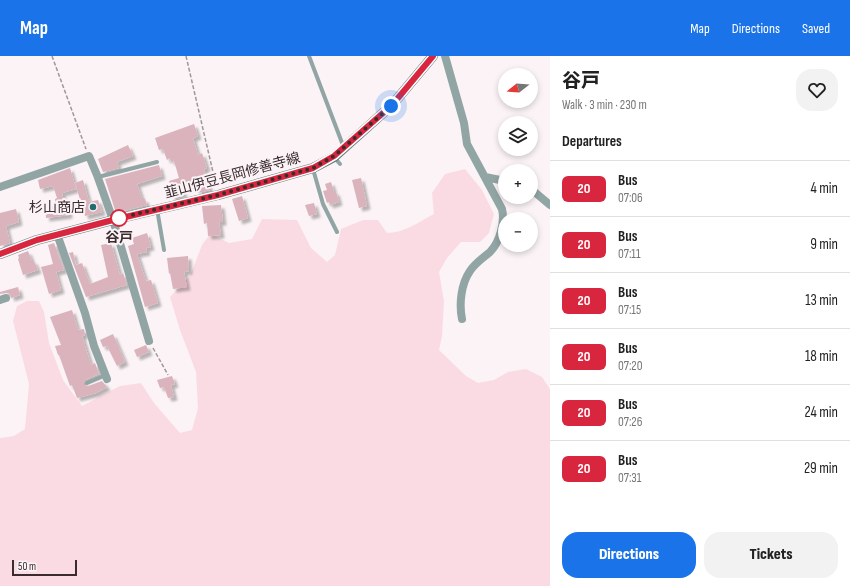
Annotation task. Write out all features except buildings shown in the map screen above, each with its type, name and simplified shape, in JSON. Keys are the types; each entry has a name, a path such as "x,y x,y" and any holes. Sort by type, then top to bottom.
{"main road":[{"name":"韮山伊豆長岡修善寺線","path":"0,254 57,234 218,195 337,160 344,148 398,98 433,56"}],"street":[{"path":"444,56 464,123 468,144 502,209 504,216 498,239 491,251 477,262 469,272 462,290 460,311 462,319"},
{"path":"0,187 89,156 113,220 149,341"},
{"path":"485,177 498,180"},
{"path":"538,195 550,205"},
{"path":"57,234 85,313 94,346 106,377"}],"lane":[{"path":"309,56 344,148"},
{"path":"98,178 157,162"},
{"path":"313,168 323,204 337,232"},
{"path":"157,209 164,250"},
{"path":"86,383 106,377"}],"path":[{"path":"52,56 81,138 89,156"},
{"path":"186,56 218,195"},
{"path":"149,341 168,375"}],"shaded area":[{"path":"465,169 482,190 494,214 489,233 480,242 461,242 447,258 439,272 444,301 442,336 439,350 466,376 478,383 494,380 508,372 526,369 542,377 550,389 550,586 0,586 0,438 14,436 25,429 29,384 13,321 17,306 27,301 39,301 44,312 49,343 63,380 82,406 120,386 141,383 154,403 180,433 192,430 198,408 196,372 180,330 170,297 190,276 202,245 210,234 229,243 252,239 262,219 297,220 311,248 327,262 335,255 341,229 363,220 378,220 387,233 393,233 411,226 434,214 432,193 445,174"}],"bus line":[{"name":"20","path":"0,254 37,240 218,195 313,168 334,156 383,113 398,98 433,56"}],"place":[{"name":"杉山商店","path":"93,207"},
{"name":"谷戸","path":"119,218"}],"route":[{"path":"119,218 218,195 313,168 334,156 391,106"}]}
